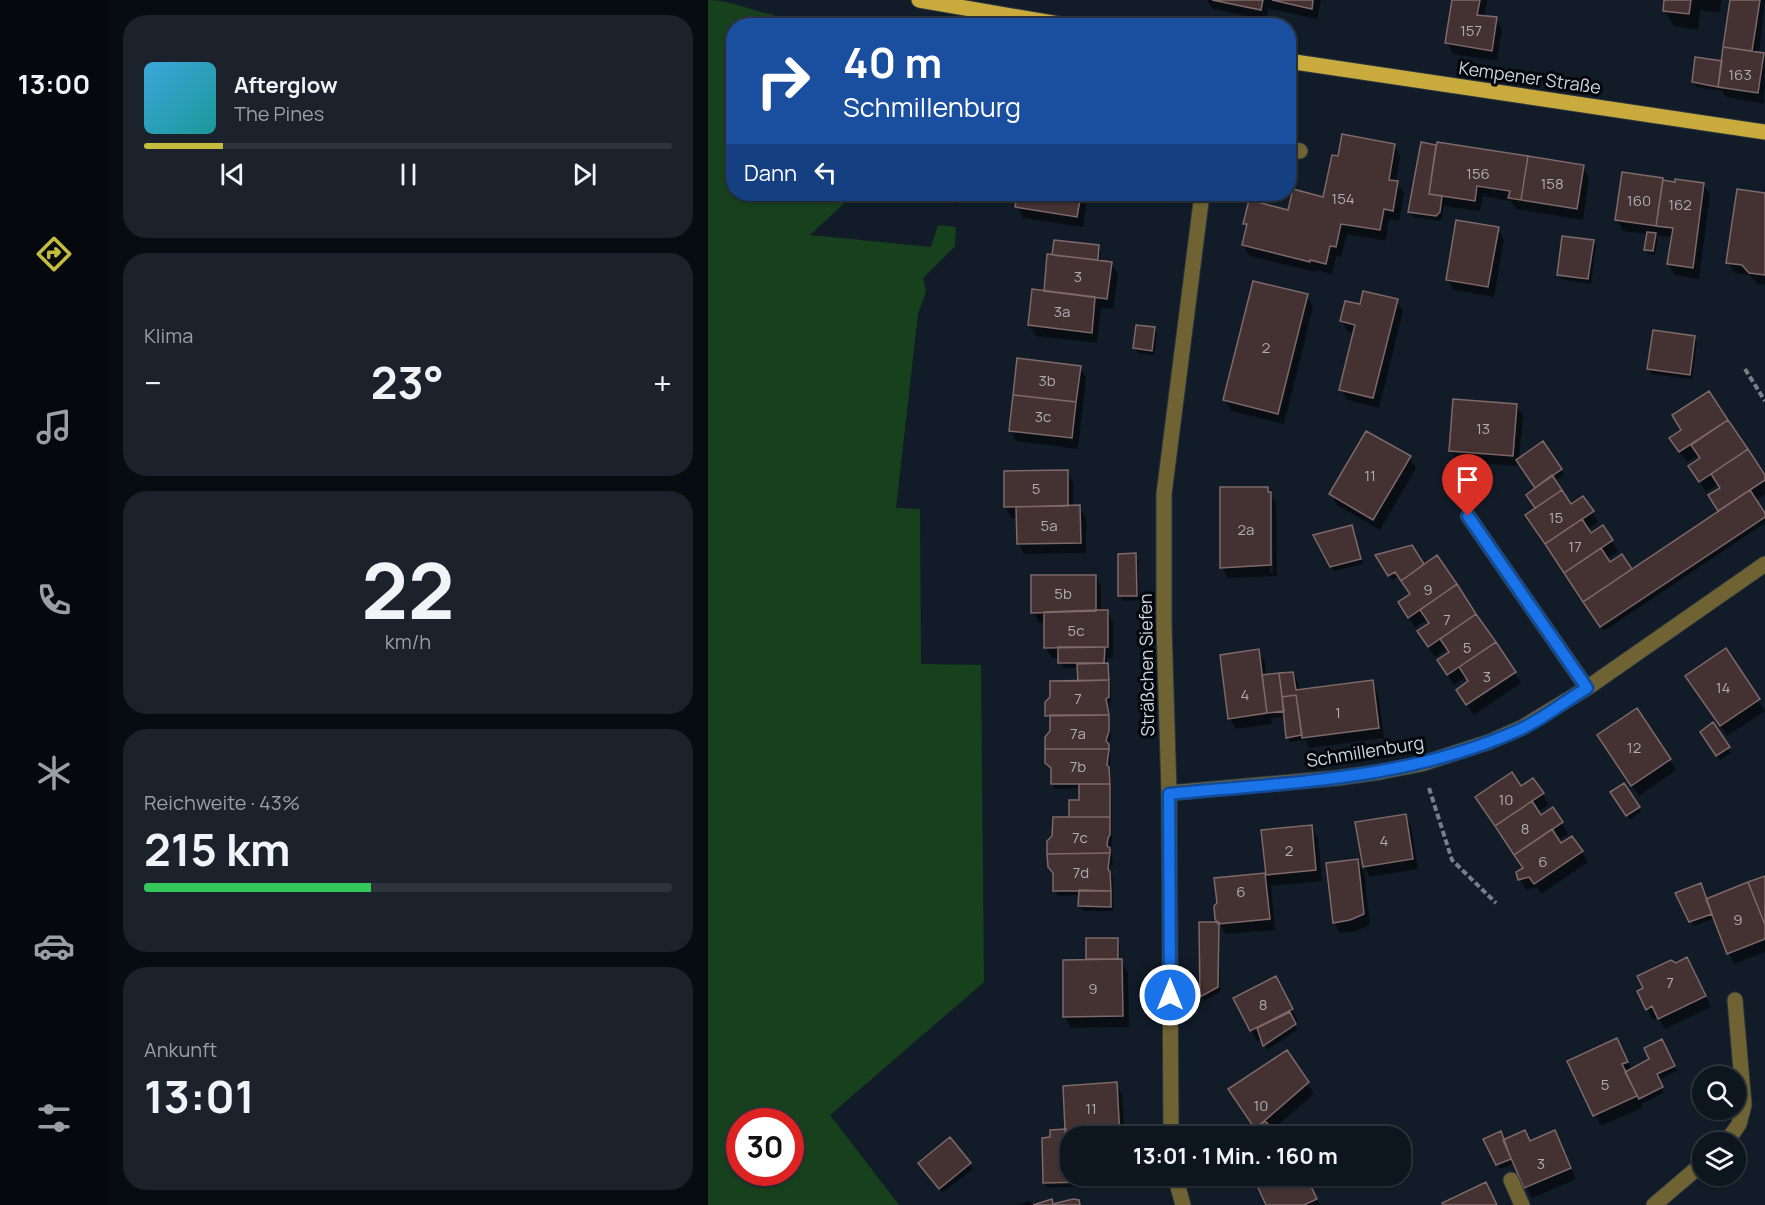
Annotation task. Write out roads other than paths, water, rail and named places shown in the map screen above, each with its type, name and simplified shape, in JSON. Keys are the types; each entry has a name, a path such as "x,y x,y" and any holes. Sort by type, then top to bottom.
{"main road":[{"path":"919,0 1024,18"},
{"name":"Kempener Straße","path":"1296,62 1765,132"}],"street":[{"name":"Sträßchen Siefen","path":"1171,1126 1164,494 1201,201"},
{"path":"1468,516 1587,688"},
{"name":"Schmillenburg","path":"1169,794 1337,778 1421,764 1455,754 1523,728 1587,688 1765,564"},
{"path":"1734,1000 1744,1105 1739,1124 1734,1132"},
{"path":"1654,1205 1692,1173"},
{"path":"1511,1180 1522,1205"},
{"path":"1178,1186 1183,1205"}]}
